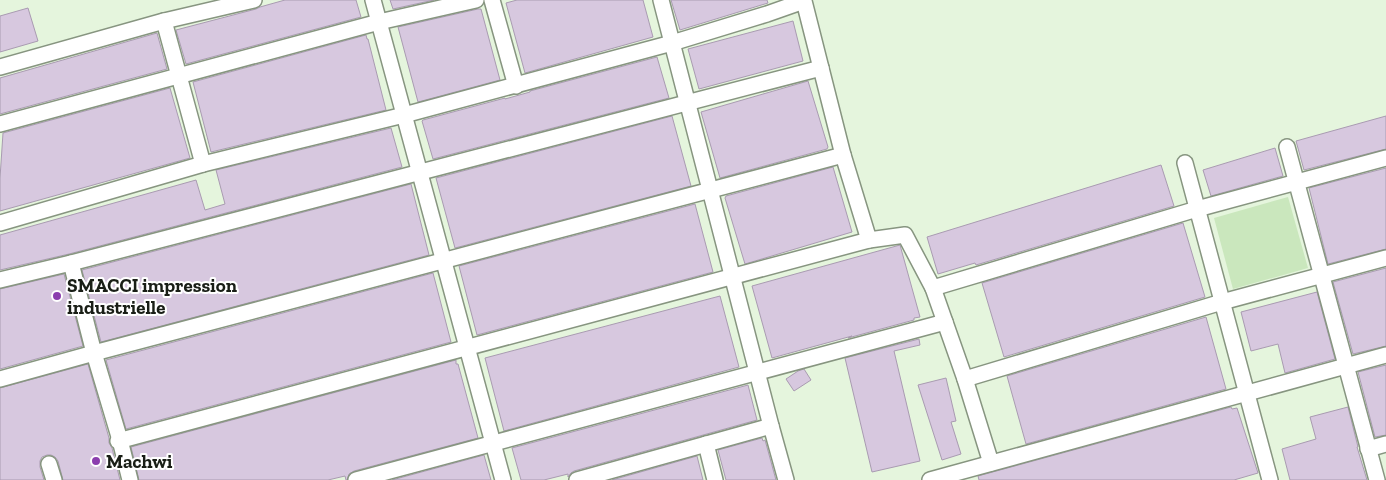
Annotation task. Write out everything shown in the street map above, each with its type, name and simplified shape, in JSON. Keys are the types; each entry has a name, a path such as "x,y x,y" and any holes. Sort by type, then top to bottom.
{"street":[{"path":"0,67 164,21 254,0"},
{"path":"373,0 503,480"},
{"path":"0,124 379,22 476,0"},
{"path":"492,0 516,86"},
{"path":"661,0 786,480"},
{"path":"0,223 203,164 404,115 672,43 765,7 806,0 843,155 869,240"},
{"path":"164,21 203,164"},
{"path":"0,280 821,68"},
{"path":"1288,147 1377,480"},
{"path":"0,379 843,155"},
{"path":"933,288 1197,209 1386,158"},
{"path":"1185,163 1268,479"},
{"path":"119,440 869,240 905,235 933,288 991,463"},
{"path":"965,380 1222,302 1386,258"},
{"path":"71,263 130,480"},
{"path":"356,480 945,322"},
{"path":"930,480 1386,355"},
{"path":"577,480 771,426"},
{"path":"706,444 715,480"},
{"path":"1368,449 1386,444"},
{"path":"50,464 54,480"}],"green space":[{"path":"1288,197 1308,268 1233,289 1214,218"}],"building":[{"path":"285,0 356,0 361,17 186,64 176,30"},
{"path":"390,0 434,0 393,9"},
{"path":"517,0 643,0 653,37 525,73 506,3"},
{"path":"671,0 767,0 768,3 680,30"},
{"path":"28,8 38,41 0,52 0,16"},
{"path":"481,9 500,80 418,102 398,27"},
{"path":"793,21 803,61 699,89 688,49"},
{"path":"157,33 167,69 0,114 0,78"},
{"path":"366,35 386,110 211,152 193,82"},
{"path":"657,57 669,98 433,159 423,120"},
{"path":"808,81 828,147 827,149 720,178 701,112"},
{"path":"170,88 190,158 0,211 3,133"},
{"path":"672,116 691,186 455,248 436,178"},
{"path":"1386,116 1386,149 1304,170 1296,141"},
{"path":"391,128 402,167 69,254 0,270 0,235 196,180 205,210 225,204 216,170"},
{"path":"1275,148 1283,176 1211,196 1203,170"},
{"path":"1161,165 1174,206 976,265 975,263 938,274 927,237"},
{"path":"833,167 852,232 745,264 725,198 726,196"},
{"path":"1386,168 1386,249 1328,264 1309,188"},
{"path":"411,184 429,255 101,342 82,270"},
{"path":"695,204 713,272 477,335 459,266"},
{"path":"1183,223 1205,297 1004,357 982,283"},
{"path":"900,245 920,317 772,358 752,286"},
{"path":"1386,268 1386,346 1353,354 1333,282"},
{"path":"433,273 451,342 126,429 106,360"},
{"path":"64,274 83,346 0,369 0,289"},
{"path":"1317,292 1335,359 1285,373 1278,344 1251,351 1241,312"},
{"path":"720,296 739,367 504,431 485,358"},
{"path":"1206,317 1226,389 1026,444 1007,376"},
{"path":"919,339 920,345 894,351 920,461 872,472 845,358"},
{"path":"456,360 478,438 354,471 349,474 347,480 345,476 328,480 139,480 131,447"},
{"path":"88,364 120,480 63,480 58,461 55,457 47,455 42,457 40,461 44,480 0,480 0,388"},
{"path":"1386,365 1386,435 1375,437 1358,372"},
{"path":"804,369 811,380 794,391 786,379"},
{"path":"946,378 956,421 951,422 961,454 942,460 918,385"},
{"path":"748,385 757,420 574,471 568,477 568,474 544,480 521,480 512,448"},
{"path":"1231,407 1232,409 1237,408 1258,473 1234,480 979,480 978,476"},
{"path":"1348,407 1367,480 1290,480 1282,449 1316,439 1310,417"},
{"path":"762,438 763,441 765,440 776,480 726,480 718,450"},
{"path":"484,455 491,480 392,480"},
{"path":"697,456 703,480 612,480"}],"place":[{"name":"SMACCI impression industrielle","path":"57,296"},
{"name":"Machwi","path":"96,461"}]}
